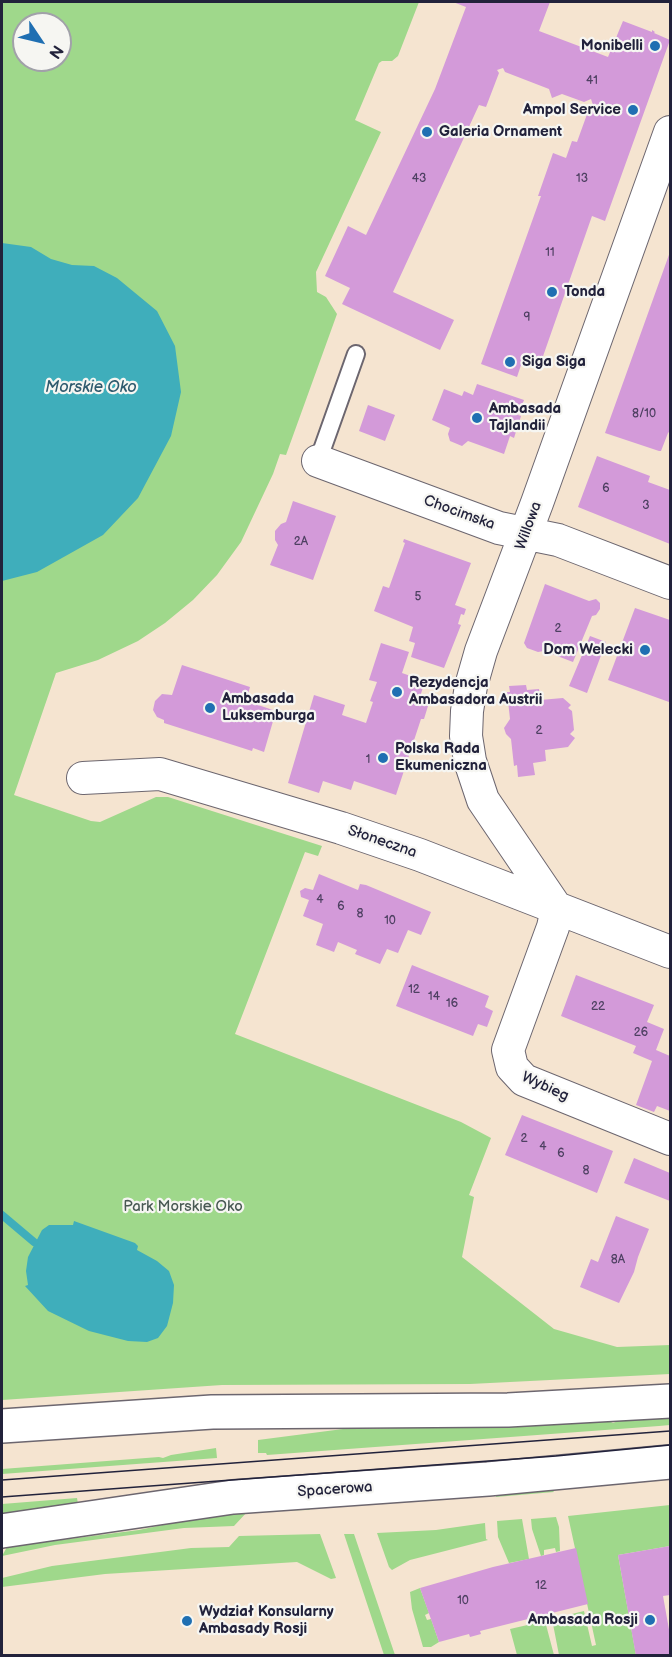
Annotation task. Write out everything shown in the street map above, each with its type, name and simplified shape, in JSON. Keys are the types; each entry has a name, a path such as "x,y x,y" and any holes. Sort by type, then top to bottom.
{"main road":[{"path":"2,1426 212,1412 508,1410 670,1401"},
{"name":"Spacerowa","path":"2,1531 233,1497 500,1478 670,1462"}],"street":[{"name":"Willowa","path":"556,909 483,800 470,761 466,736 467,711 479,659 670,132"},
{"name":"Chocimska","path":"318,461 499,528 558,540 670,583"},
{"name":"Słoneczna","path":"83,778 160,774 341,828 420,855 670,952"},
{"name":"Wybieg","path":"556,909 554,927 508,1050 512,1067 524,1080 670,1139"}],"lane":[{"path":"318,461 356,354"}],"green space":[{"name":"Park Morskie Oko","path":"2,2 419,2 398,56 392,61 379,63 355,120 381,132 316,272 317,292 326,297 337,314 286,455 280,454 241,542 217,575 193,600 138,641 98,660 56,673 14,795 100,822 156,797 168,797 322,846 318,856 305,852 235,1034 461,1122 491,1138 469,1195 474,1197 462,1257 554,1329 617,1347 670,1345 670,1374 470,1384 222,1385 2,1400"},
{"path":"670,1417 670,1425 659,1426 267,1455 258,1453 258,1440 343,1429 505,1426 609,1421 613,1423 621,1420"},
{"path":"216,1448 217,1458 2,1474 2,1469 163,1458"},
{"path":"550,1487 554,1492 496,1497 497,1492"},
{"path":"77,1498 78,1504 2,1514 2,1504"},
{"path":"670,1505 670,1546 618,1555 636,1655 559,1655 552,1619 584,1611 592,1646 596,1645 568,1516"},
{"path":"308,1507 310,1510 248,1511 234,1526 184,1528 55,1545 2,1556 7,1547 139,1530 233,1510"},
{"path":"556,1517 559,1527 560,1551 556,1552 555,1548 544,1550 544,1555 541,1556 531,1519"},
{"path":"522,1519 529,1559 509,1563 498,1537 497,1521"},
{"path":"485,1523 488,1540 410,1560 392,1570 377,1533 436,1530"},
{"path":"320,1534 336,1578 331,1579 297,1562 105,1574 2,1587 2,1578 52,1566 191,1548 229,1547 239,1536"},
{"path":"344,1534 354,1534 395,1655 384,1655"},
{"path":"420,1588 429,1613 425,1615 427,1620 431,1619 439,1642 431,1647 423,1647 412,1609 410,1592"},
{"path":"545,1621 554,1655 517,1655 510,1629"}],"water":[{"name":"Morskie Oko","path":"2,243 31,247 51,259 72,265 94,266 117,278 157,311 175,346 181,392 171,436 138,498 103,535 37,572 2,581"},
{"path":"74,1221 135,1243 138,1246 137,1250 169,1271 174,1285 173,1303 167,1326 158,1338 147,1342 128,1341 89,1331 48,1311 25,1286 28,1285 26,1271 28,1257 42,1230 49,1225 73,1225"}],"building":[{"path":"453,2 550,2 539,31 608,57 623,21 652,32 652,30 670,40 605,221 592,216 541,362 524,356 517,377 481,364 541,196 538,196 553,153 566,158 572,141 577,142 590,106 593,105 591,99 584,102 562,94 552,98 549,89 505,72 503,68 497,70 499,73 486,107 479,105 393,292 454,320 440,350 342,304 350,288 325,276 348,226 366,235 435,89 466,7"},
{"path":"670,252 670,431 659,451 605,433"},
{"name":"Ambasada Tajlandii","path":"477,384 524,400 518,415 521,416 514,438 510,436 504,454 468,441 462,446 450,441 448,434 450,428 432,420 444,389 462,396 464,391 473,395"},
{"path":"368,405 395,415 385,441 359,431"},
{"path":"597,456 650,476 648,482 670,490 670,544 578,507"},
{"path":"293,501 336,516 313,580 270,565 278,545 275,540 275,531 286,522"},
{"path":"404,539 471,563 455,605 466,609 464,615 461,614 458,624 461,625 444,668 411,657 415,643 409,641 413,627 374,611 383,586 389,588 405,543"},
{"path":"545,584 589,601 596,599 600,603 600,609 596,615 592,616 573,662 544,651 538,652 527,648 524,643"},
{"name":"Dom Welecki","path":"635,608 670,620 669,702 608,680"},
{"path":"590,636 606,642 587,693 569,686"},
{"path":"381,643 409,652 402,673 425,681 418,703 428,706 424,719 421,719 396,795 354,781 351,790 323,781 319,793 288,783 314,695 345,705 342,715 366,723 373,702 370,701 377,682 369,680"},
{"name":"Ambasada Luksemburga","path":"182,665 250,687 246,701 276,711 264,752 253,748 252,751 164,723 164,720 157,717 153,710 155,701 162,694 172,695"},
{"path":"526,685 527,690 539,689 540,700 563,698 571,705 568,708 572,711 574,730 570,734 575,738 568,747 545,750 546,761 533,763 535,775 518,777 517,765 514,766 511,739 504,728 510,719 507,692 510,692 509,686"},
{"path":"319,874 358,890 360,884 366,885 431,912 421,935 408,930 398,953 387,949 380,964 355,954 357,950 338,942 334,952 316,945 323,924 303,916 309,900 301,897 300,891 305,888 313,890"},
{"path":"412,965 489,996 485,1007 493,1011 487,1027 478,1024 473,1036 396,1006"},
{"path":"576,975 654,1005 647,1022 664,1029 656,1050 670,1056 670,1111 657,1106 654,1112 636,1105 652,1061 633,1053 636,1046 561,1016"},
{"path":"522,1115 613,1151 597,1193 505,1155"},
{"path":"634,1158 670,1173 670,1201 624,1183"},
{"path":"616,1216 649,1229 634,1272 619,1303 580,1287 591,1259 598,1262"},
{"name":"Ambasada Rosji","path":"670,1546 670,1595 663,1596 670,1635 670,1656 636,1656 618,1555"},
{"path":"576,1548 588,1604 480,1631 481,1634 470,1637 469,1634 439,1642 420,1588 493,1567"}],"waterway":[{"path":"2,1215 34,1242"}],"tram line":[{"path":"2,1480 670,1431"},
{"path":"2,1497 556,1456 670,1445"}],"place":[{"name":"Monibelli","path":"655,46"},
{"name":"Ampol Service","path":"633,110"},
{"name":"Galeria Ornament","path":"427,132"},
{"name":"Tonda","path":"552,292"},
{"name":"Siga Siga","path":"510,362"},
{"name":"Ambasada Tajlandii","path":"477,418"},
{"name":"Dom Welecki","path":"645,650"},
{"name":"Rezydencja Ambasadora Austrii","path":"397,692"},
{"name":"Ambasada Luksemburga","path":"210,708"},
{"name":"Polska Rada Ekumeniczna","path":"383,758"},
{"name":"Ambasada Rosji","path":"650,1620"},
{"name":"Wydział Konsularny Ambasady Rosji","path":"187,1621"}]}
